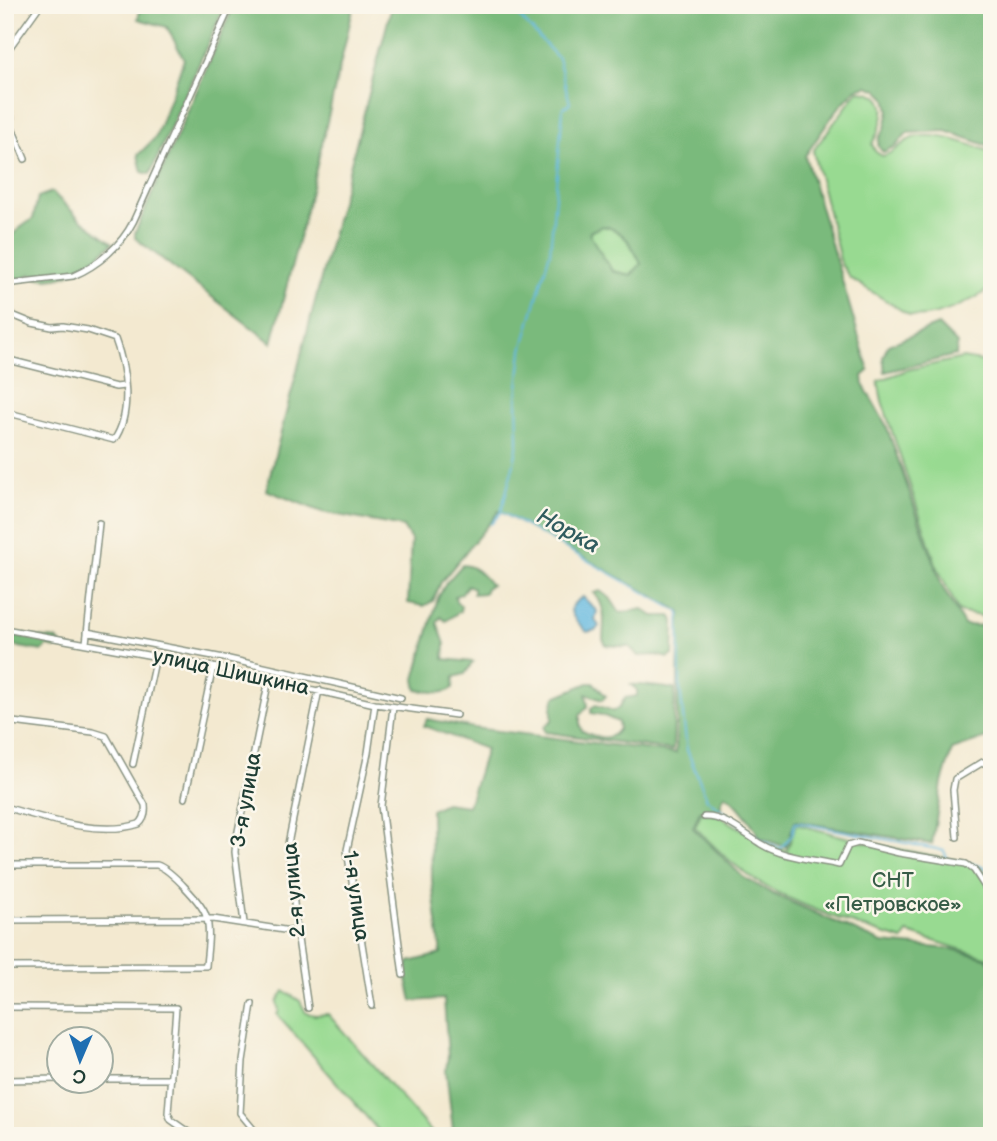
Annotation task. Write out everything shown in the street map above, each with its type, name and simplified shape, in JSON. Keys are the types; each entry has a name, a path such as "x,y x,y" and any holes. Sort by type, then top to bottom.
{"street":[{"path":"5,54 40,5"},
{"path":"5,284 73,276 81,273 123,240 231,5"},
{"path":"5,104 11,114 12,128 25,159"},
{"path":"5,312 32,323 88,330 111,337 116,343 126,392 124,415 116,438 111,440 5,412"},
{"path":"5,359 116,387 124,386"},
{"path":"86,643 99,523"},
{"name":"улица Шишкина","path":"5,629 213,667 375,704 456,715"},
{"path":"87,632 229,659 401,698"},
{"path":"133,764 156,656"},
{"path":"185,797 213,667"},
{"name":"3-я улица","path":"244,923 236,841 269,679"},
{"name":"2-я улица","path":"308,1008 297,932 289,835 320,690"},
{"name":"1-я улица","path":"372,1006 347,850 368,752 375,704"},
{"path":"393,707 381,806 403,975"},
{"path":"5,720 106,736 146,810 145,817 138,824 98,827 64,824 5,807"},
{"path":"957,837 953,790 955,779 983,762 992,760"},
{"path":"704,817 717,816 769,849 784,855 839,865 848,846 858,843 966,864 974,870 992,898"},
{"path":"5,865 157,865 164,867 175,878 202,908 207,919 206,966 5,967"},
{"path":"5,920 207,919 297,932"},
{"path":"252,1004 243,1061 240,1113 259,1136"},
{"path":"5,1007 174,1006 177,1010 169,1116 194,1136"},
{"path":"5,1080 46,1079"},
{"path":"116,1079 171,1079"}],"green space":[{"path":"141,5 225,5 150,174 142,172 138,155 156,137 184,59 167,27 138,19"},
{"path":"234,5 354,5 272,343 135,238"},
{"path":"392,5 992,5 992,147 946,131 907,133 896,146 883,152 878,146 879,138 885,128 889,110 886,98 878,90 868,86 856,89 836,111 805,156 869,371 863,376 864,386 886,425 942,586 964,625 992,626 992,736 952,750 942,783 932,844 795,821 786,847 758,837 744,814 725,795 721,810 700,811 693,828 743,877 773,894 882,943 952,949 986,958 992,965 992,1136 438,1136 453,1130 446,1070 448,1056 444,999 412,1001 406,974 409,962 441,954 432,881 431,810 445,803 468,806 486,749 424,726 427,719 474,728 676,753 680,611 499,511 441,582 433,601 424,606 408,603 411,540 403,527 322,512 266,490","holes":["602,226 622,234 641,264 631,275 612,271 589,232"]},
{"path":"858,91 870,93 882,102 883,118 872,144 875,151 882,156 919,136 951,139 992,152 992,287 984,293 940,313 929,316 909,315 850,278 841,264 813,151"},
{"path":"52,192 79,218 113,243 89,263 70,274 50,279 30,274 24,279 5,281 5,250 10,238 33,219 38,197"},
{"path":"602,226 622,235 635,251 642,264 631,275 612,271 594,242 589,232"},
{"path":"938,325 957,344 956,355 885,372 883,357 888,345"},
{"path":"963,358 992,363 992,618 959,612 937,567 882,401 878,381 907,370"},
{"path":"462,565 475,569 491,585 484,593 473,594 473,588 468,585 461,594 455,596 456,602 461,606 460,611 446,621 441,617 437,622 445,644 444,659 473,662 465,674 454,677 453,688 445,692 417,690 415,679 438,598 446,583"},
{"path":"600,591 610,598 620,613 643,609 653,616 671,616 674,621 673,655 668,658 656,655 638,656 630,647 606,645 603,639 603,609 594,593"},
{"path":"10,637 56,639 60,643 55,649 48,645 42,651 8,645"},
{"path":"594,683 606,696 602,700 586,694 588,706 580,715 580,726 582,731 603,737 616,733 618,722 591,713 591,708 596,705 613,711 619,708 625,698 637,696 637,690 631,685 675,689 673,750 545,732 544,727 552,720 555,697"},
{"name":"СНТ «Петровское»","path":"701,813 718,815 768,845 787,851 796,824 977,867 987,876 992,894 992,959 908,933 903,940 822,913 776,892 754,879 713,846 695,827"},
{"path":"284,991 300,1001 306,1013 328,1014 435,1136 383,1136 277,1014 277,1002"}],"water":[{"path":"583,597 597,611 595,620 599,626 596,630 587,632 572,614 571,610 576,601"}],"waterway":[{"name":"Норка","path":"461,5 517,14 558,58 570,103 563,108 550,252 522,350 517,397 518,442 501,512 679,612 680,688 687,750 707,799 762,841 780,849 792,835 795,823 800,823 937,849 944,851 947,858"},
{"path":"491,524 501,512"},
{"name":"Норка","path":"966,862 992,870"}]}
